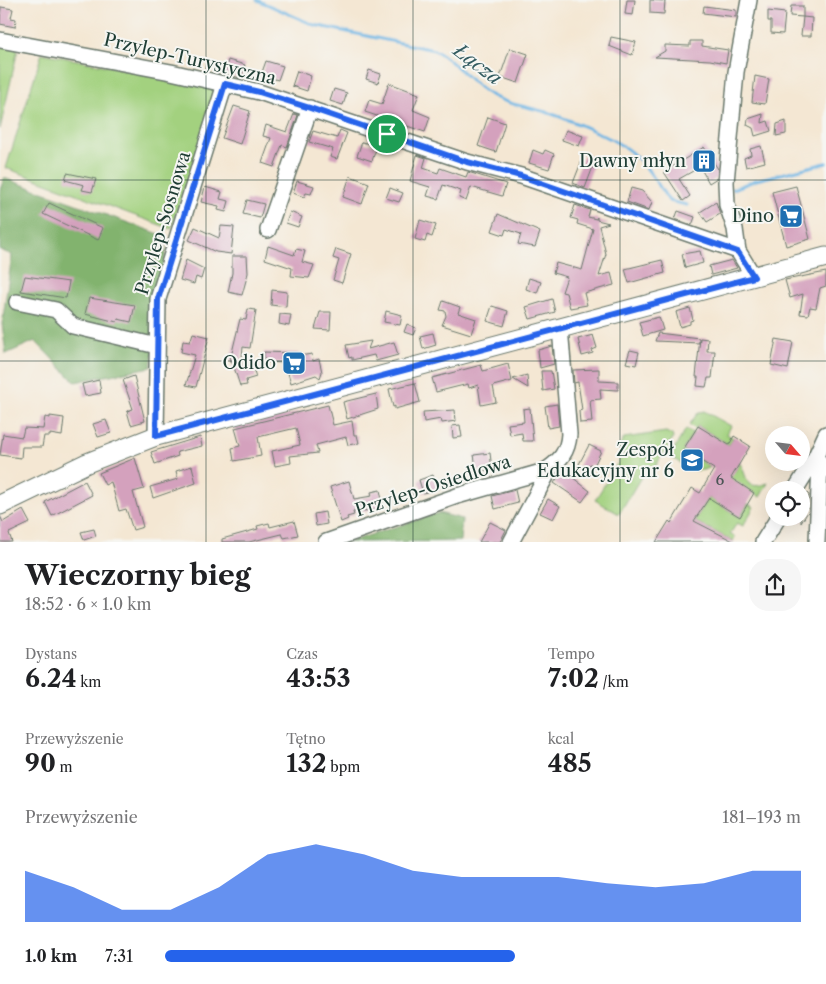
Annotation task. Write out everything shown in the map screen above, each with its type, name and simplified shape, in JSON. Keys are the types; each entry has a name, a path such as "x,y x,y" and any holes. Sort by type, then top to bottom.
{"main road":[{"path":"0,505 87,463 156,436 826,257"}],"street":[{"path":"749,0 736,72 726,182 727,205 736,230 738,252 754,277"},
{"name":"Przylep-Turystyczna","path":"0,40 171,72 259,92 467,162 521,176 738,252"},
{"name":"Przylep-Sosnowa","path":"156,436 158,299 225,84"},
{"path":"268,230 310,108"},
{"path":"17,302 56,310 73,326 157,346"},
{"path":"511,542 551,467 564,454 569,434 560,328"},
{"path":"801,481 815,458 826,434"},
{"path":"815,458 820,462 817,542"},
{"name":"Przylep-Osiedlowa","path":"326,542 457,496 545,471 551,467"},
{"path":"763,542 773,526"}],"green space":[{"path":"0,45 18,49 0,129"},
{"path":"42,53 217,88 171,229 6,168"},
{"path":"4,178 162,235 166,250 151,367 75,382 35,341 6,354 2,324 12,255 0,250 0,190"},
{"path":"704,411 731,426 727,434 733,438 729,445 698,426 696,429 689,425 697,414"},
{"path":"686,429 693,433 683,450 711,467 694,470 684,466 670,456"},
{"path":"666,432 672,435 673,438 653,470 647,467 619,514 595,500 624,453 618,449 624,438"},
{"path":"740,463 750,484 765,484 765,488 760,497 723,474 735,471"},
{"path":"709,498 740,517 748,504 754,507 743,526 737,523 730,534 735,537 733,541 694,521"},
{"path":"439,513 462,519 460,541 348,542"}],"building":[{"path":"627,0 635,0 633,15 625,14"},
{"path":"650,0 665,1 664,14 650,13"},
{"path":"704,6 736,10 736,17 703,13"},
{"path":"791,6 803,6 803,17 790,16"},
{"path":"1,7 13,9 11,18 16,19 15,27 0,24"},
{"path":"768,11 785,13 783,34 771,33 771,21 768,21"},
{"path":"803,17 812,18 811,36 801,36"},
{"path":"611,37 636,42 632,55 609,46"},
{"path":"690,41 702,41 702,46 728,50 726,63 710,60 655,57 665,51 665,45 690,46"},
{"path":"510,48 528,54 518,83 500,77"},
{"path":"228,60 245,65 241,78 224,74"},
{"path":"266,61 283,66 278,80 261,75"},
{"path":"369,70 381,74 378,83 366,79"},
{"path":"297,71 311,76 307,91 292,86"},
{"path":"755,76 769,79 765,104 752,102"},
{"path":"389,83 419,94 413,110 430,117 425,132 365,112 369,100 382,104"},
{"path":"334,89 347,93 343,105 330,101"},
{"path":"234,106 250,111 240,144 222,138"},
{"path":"294,114 298,115 287,147 282,145 274,167 262,163 271,138 263,136 266,125 287,132"},
{"path":"763,114 762,123 768,121 771,131 755,136 753,128 747,125 748,119"},
{"path":"488,117 505,123 496,152 478,146"},
{"path":"786,121 786,134 776,136 777,124"},
{"path":"340,130 347,133 337,159 330,157 333,149 309,142 313,131 337,138"},
{"path":"566,130 583,136 579,146 562,140"},
{"path":"362,142 377,146 372,161 357,156"},
{"path":"761,146 765,162 746,167 744,158 751,155 750,149"},
{"path":"704,147 718,169 717,178 709,183 700,167 679,179 690,196 683,201 664,172"},
{"path":"533,150 543,154 545,150 554,154 549,169 529,163"},
{"path":"417,155 426,158 423,168 438,173 440,168 466,177 468,172 506,184 502,196 471,187 466,201 459,198 461,191 443,185 438,199 427,196 430,187 410,181"},
{"path":"584,155 596,159 585,188 573,183"},
{"path":"67,173 96,179 92,192 82,190 84,185 65,180"},
{"path":"350,176 369,183 362,204 343,197"},
{"path":"297,181 314,186 311,194 306,193 304,197 293,193"},
{"name":"Dino","path":"796,186 810,239 786,246 772,192"},
{"path":"205,187 222,192 220,199 229,201 226,212 218,210 219,206 201,202"},
{"path":"390,188 403,193 399,202 386,198"},
{"path":"631,188 642,191 652,202 649,210 627,202"},
{"path":"247,200 264,204 260,218 243,214"},
{"path":"716,202 720,214 707,222 700,212"},
{"path":"49,203 103,228 98,240 43,214"},
{"path":"575,205 590,210 588,217 596,219 597,217 597,220 609,223 599,226 606,254 599,276 611,273 614,285 584,293 587,305 570,308 566,293 562,292 567,277 553,273 556,263 582,270 593,229 577,224 578,220 571,218"},
{"path":"678,211 695,217 692,225 675,219"},
{"path":"290,212 302,217 298,227 286,223"},
{"path":"498,214 540,232 535,247 518,244 521,234 506,229 504,235 492,231"},
{"path":"420,220 436,225 432,237 427,235 425,242 415,239"},
{"path":"221,226 234,227 231,254 216,252 189,240 195,227 219,238"},
{"path":"268,246 294,255 296,249 305,251 302,262 314,265 309,278 291,276 292,268 265,259"},
{"path":"336,249 351,254 342,283 333,280 339,260 333,258"},
{"path":"700,251 703,263 685,268 682,254"},
{"path":"232,256 247,256 248,273 242,295 228,292 232,273"},
{"path":"186,260 204,269 201,279 196,277 194,284 180,280"},
{"path":"662,260 665,273 629,283 625,269"},
{"path":"732,260 737,268 711,275 709,266"},
{"path":"826,272 826,286 820,288 816,308 810,307 808,315 800,314 803,294 790,298 785,280"},
{"path":"25,276 69,282 66,298 21,291"},
{"path":"529,278 541,282 537,293 526,289"},
{"path":"272,290 287,292 286,307 271,305"},
{"path":"89,298 135,305 131,322 118,319 117,322 85,314"},
{"path":"552,299 555,312 530,319 526,307"},
{"path":"443,301 460,307 458,313 476,319 471,334 442,325 446,316 445,311 440,310"},
{"path":"492,306 508,311 504,326 487,321"},
{"path":"690,308 693,320 690,321 690,324 680,327 676,312"},
{"path":"248,309 256,310 250,348 243,347 241,367 252,365 256,377 246,380 247,385 240,386 232,361 230,361 240,319 246,320"},
{"path":"386,311 402,315 400,325 384,322"},
{"path":"320,312 331,312 330,330 315,329"},
{"path":"280,314 291,315 289,326 279,324"},
{"path":"659,317 663,330 643,336 639,322"},
{"path":"407,324 416,328 413,335 404,332"},
{"path":"193,333 209,337 196,387 186,385 195,355 181,352 183,341 190,342"},
{"path":"433,333 436,345 423,349 420,336"},
{"path":"658,333 699,338 699,343 655,341"},
{"path":"593,335 597,348 592,350 593,353 582,356 578,339"},
{"path":"700,338 708,339 707,351 715,351 712,378 708,378 706,387 697,386 698,377 696,377"},
{"path":"776,339 793,342 788,369 771,365"},
{"path":"371,341 368,349 394,342 398,355 376,361 374,355 352,360 352,357 349,358 346,345"},
{"path":"552,346 554,364 540,368 538,350"},
{"path":"630,350 639,352 636,365 626,363"},
{"path":"264,352 298,353 299,356 312,354 313,361 319,359 322,372 320,378 316,375 291,383 285,363 264,362"},
{"path":"508,364 512,381 493,386 496,402 481,405 478,385 469,388 468,384 436,392 432,378 481,365 483,371"},
{"path":"599,369 599,381 618,382 618,390 600,389 601,399 590,400 592,422 580,423 579,411 582,410 578,382 574,383 573,370"},
{"path":"541,371 551,371 554,389 543,391"},
{"path":"527,375 528,388 513,379"},
{"path":"134,376 145,421 131,425 127,411 133,409 123,380"},
{"path":"99,380 101,393 85,396 82,384"},
{"path":"415,383 420,402 395,409 389,389"},
{"path":"376,394 378,409 347,419 343,402"},
{"path":"557,404 559,426 548,428 545,406"},
{"path":"328,405 333,425 352,421 354,435 357,435 359,443 348,445 346,437 316,445 318,453 290,456 291,463 275,466 272,451 300,445 296,428 258,437 261,456 234,461 232,448 240,446 235,428"},
{"path":"530,408 533,441 523,441 522,433 510,435 508,424 524,422 523,409"},
{"path":"455,410 456,421 442,423 441,419 424,422 423,412"},
{"path":"50,416 64,418 62,436 50,434 50,436 44,436 42,447 22,447 21,458 0,455 3,434 22,437 24,428 43,429 45,417 50,418"},
{"path":"106,420 111,433 98,437 93,424"},
{"path":"460,425 462,437 453,438 452,426"},
{"path":"698,426 729,445 734,436 750,446 731,478 754,493 740,517 709,498 694,521 735,542 656,542 669,521 671,523 692,488 700,493 714,469 683,450"},
{"path":"200,437 202,446 177,452 178,456 155,464 151,452"},
{"path":"589,445 601,451 594,466 590,464 587,470 578,466"},
{"path":"490,453 492,469 477,472 474,455"},
{"path":"135,458 144,489 133,492 143,527 133,530 126,509 119,511 111,482 105,485 99,473"},
{"path":"192,466 196,483 153,498 150,487 178,479 176,471"},
{"path":"563,470 590,491 582,502 554,483"},
{"path":"433,475 438,489 423,493 419,480"},
{"path":"85,481 92,495 52,516 45,502"},
{"path":"349,481 354,499 372,496 371,492 380,490 383,505 379,506 380,509 353,512 354,515 347,517 348,519 341,522 330,487"},
{"path":"515,490 518,503 495,509 492,496"},
{"path":"548,499 560,506 553,519 540,513"},
{"path":"23,510 30,523 9,533 12,542 0,542 0,516 3,522"},
{"path":"325,512 327,524 316,526 314,514"},
{"path":"294,521 298,535 284,538 282,534 249,542 222,542 222,539 258,529 257,526 269,523 270,527"},
{"path":"490,522 506,530 500,542 479,542"},
{"path":"94,529 96,536 84,540 81,532"}],"waterway":[{"name":"Łącza","path":"257,0 314,25 434,50 448,59 480,88 494,97 568,120 624,147 643,163 669,201 687,205"},
{"name":"Łącza","path":"733,189 756,180 826,163"}],"place":[{"name":"Dawny młyn","path":"704,161"},
{"name":"Dino","path":"791,216"},
{"name":"Odido","path":"294,363"},
{"name":"Zespół Edukacyjny nr 6","path":"692,460"}],"route":[{"path":"225,84 259,92 387,134 467,162 521,176 738,252 754,277 156,436 158,299 225,84"}]}
